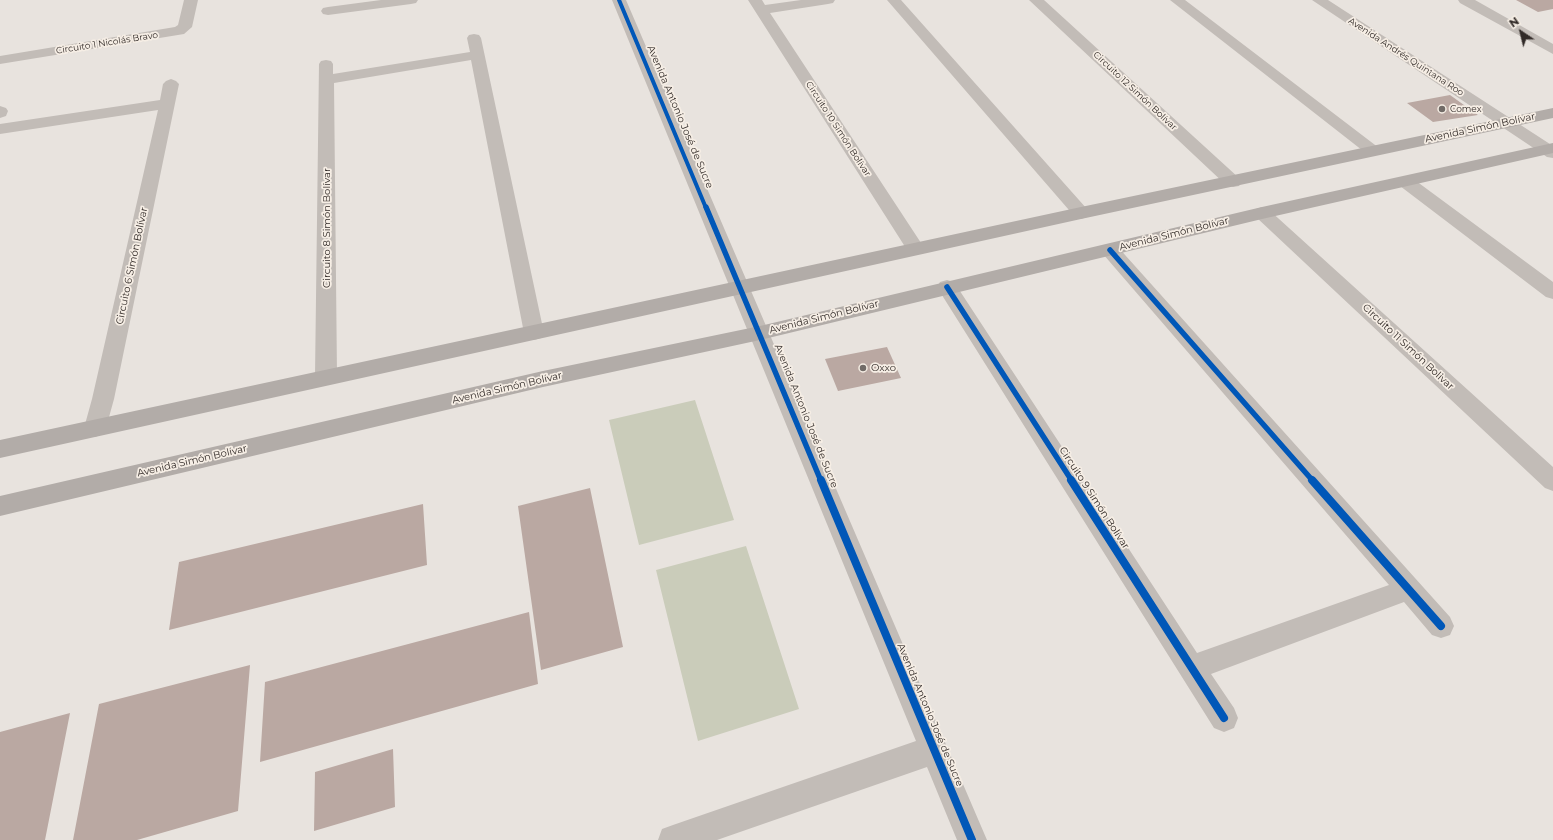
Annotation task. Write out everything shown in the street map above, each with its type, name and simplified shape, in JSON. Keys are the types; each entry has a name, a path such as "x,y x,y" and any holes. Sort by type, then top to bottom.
{"main road":[{"name":"Avenida Simón Bolívar","path":"0,449 326,376 534,333 1081,213 1553,113"},
{"name":"Avenida Simón Bolívar","path":"0,506 543,379 760,333 1262,213 1551,150"}],"street":[{"name":"Circuito 1 Nicolás Bravo","path":"0,60 179,31 185,27 192,0"},
{"path":"328,10 411,0"},
{"name":"Avenida Antonio José de Sucre","path":"619,0 972,840"},
{"name":"Circuito 10 Simón Bolívar","path":"828,0 758,5 916,249"},
{"path":"894,0 1081,213"},
{"name":"Circuito 12 Simón Bolívar","path":"1036,0 1233,182"},
{"path":"1177,0 1373,151"},
{"name":"Avenida Andrés Quintana Roo","path":"1319,0 1506,123 1551,150"},
{"path":"1465,0 1553,50"},
{"name":"Circuito 8 Simón Bolívar","path":"326,376 326,72 475,47 534,333"},
{"name":"Circuito 6 Simón Bolívar","path":"95,428 103,399 171,84"},
{"path":"0,129 167,104"},
{"path":"1406,182 1553,292"},
{"name":"Circuito 11 Simón Bolivar","path":"1262,213 1553,481"},
{"path":"1110,250 1441,626"},
{"name":"Circuito 9 Simón Bolívar","path":"948,287 1224,718"},
{"path":"1191,668 1409,589"},
{"path":"673,840 933,750"}],"green space":[{"path":"695,400 734,520 639,545 609,420"},
{"path":"746,546 799,709 698,741 656,570"}],"building":[{"path":"1516,0 1553,0 1553,9 1538,12"},
{"name":"Comex","path":"1450,95 1478,115 1433,122 1407,103"},
{"name":"Oxxo","path":"887,347 901,378 838,391 825,359"},
{"path":"590,488 623,647 541,670 518,506"},
{"path":"423,504 427,565 169,630 179,562"},
{"path":"529,612 538,684 260,762 265,682"},
{"path":"250,665 238,811 137,840 73,840 99,704"},
{"path":"70,713 45,840 0,840 0,732"},
{"path":"393,749 395,807 314,831 315,772"}],"cycle path":[{"path":"619,0 972,840"},
{"path":"1110,250 1441,626"},
{"path":"947,287 1224,718"}],"place":[{"name":"Comex","path":"1442,109"},
{"name":"Oxxo","path":"863,368"}]}
